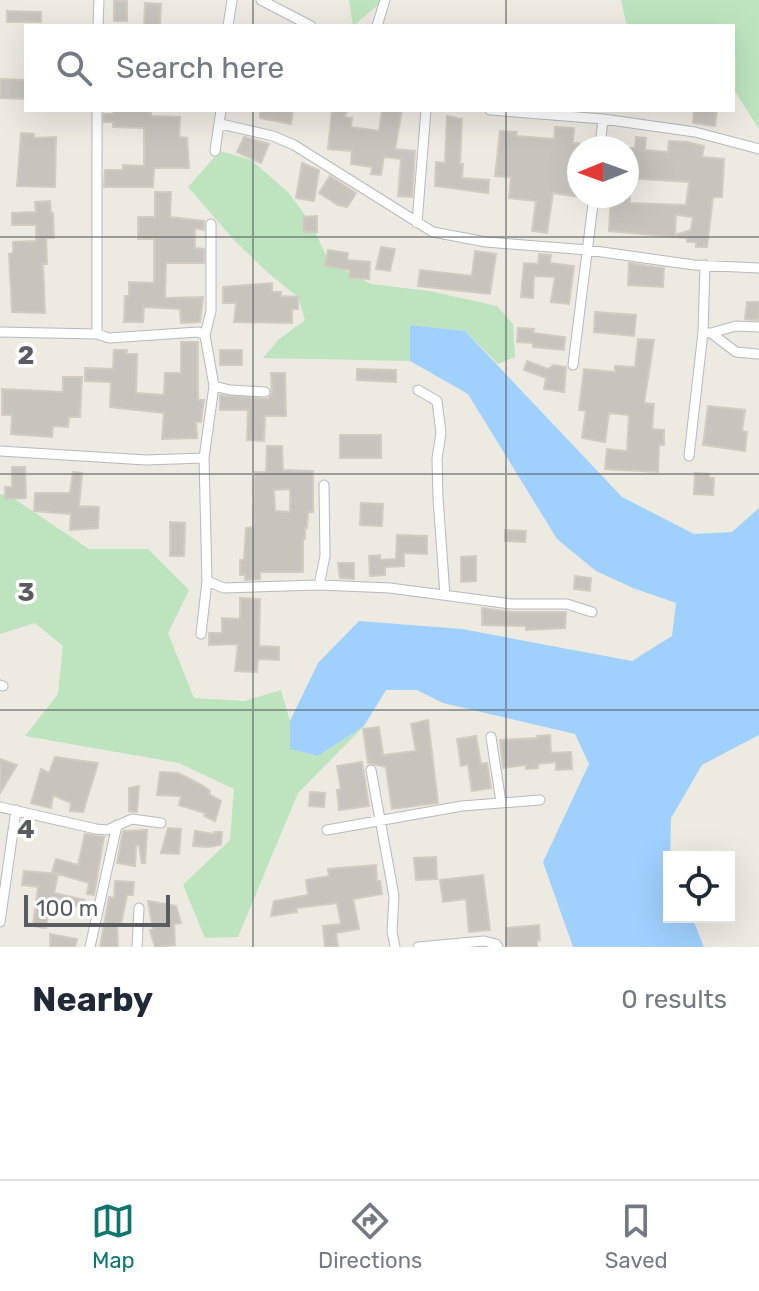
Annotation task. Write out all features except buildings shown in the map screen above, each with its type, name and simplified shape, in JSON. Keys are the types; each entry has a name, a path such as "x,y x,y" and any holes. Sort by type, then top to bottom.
{"street":[{"path":"98,24 99,0"},
{"path":"228,24 232,0"},
{"path":"261,0 307,24"},
{"path":"378,24 385,0"},
{"path":"97,112 97,334"},
{"path":"215,151 221,112"},
{"path":"417,223 426,112"},
{"path":"515,112 603,119 695,132 759,149"},
{"path":"601,136 603,119"},
{"path":"221,124 273,136 294,145 433,232 486,242 759,268"},
{"path":"573,365 593,208"},
{"path":"201,634 207,581 204,458 214,386 205,335 211,311 211,224"},
{"path":"689,456 707,333 705,265"},
{"path":"707,333 736,326 759,327"},
{"path":"0,332 97,334 109,338 198,332 205,335"},
{"path":"707,333 736,352 757,354"},
{"path":"214,386 265,392"},
{"path":"418,390 437,401 440,412 437,485 445,595"},
{"path":"0,451 146,460 204,458"},
{"path":"319,585 325,556 324,485"},
{"path":"207,581 224,588 319,585 390,588 511,604 567,604 592,612"},
{"path":"491,737 501,802"},
{"path":"371,770 394,896 392,931 395,947"},
{"path":"327,830 462,806 540,800"},
{"path":"0,807 96,829 107,830 132,819 161,823"},
{"path":"0,922 16,810"},
{"path":"90,947 117,825"},
{"path":"137,947 139,908"},
{"path":"418,947 484,941 498,947"}],"green space":[{"path":"349,0 384,0 355,24 353,24"},
{"path":"621,0 759,0 759,129 735,91 735,24 627,24"},
{"path":"220,151 251,160 288,192 311,223 329,262 371,284 429,291 497,306 513,324 515,357 498,364 465,331 410,325 410,361 263,358 278,340 305,320 298,297 234,240 188,187"},
{"path":"0,494 10,496 89,549 148,549 189,590 168,633 194,698 244,701 281,690 290,721 291,749 318,756 364,726 298,793 238,937 205,938 183,885 230,840 234,789 179,763 25,736 58,694 63,646 35,623 0,634"}],"water":[{"path":"410,325 465,331 622,497 694,534 732,532 759,508 759,735 702,765 671,818 670,851 663,851 663,923 694,923 704,947 573,947 543,862 589,764 575,734 443,703 417,690 386,690 364,726 318,756 290,749 290,721 318,663 359,621 462,629 632,661 672,636 676,603 596,571 557,539 468,394 410,361"}]}
